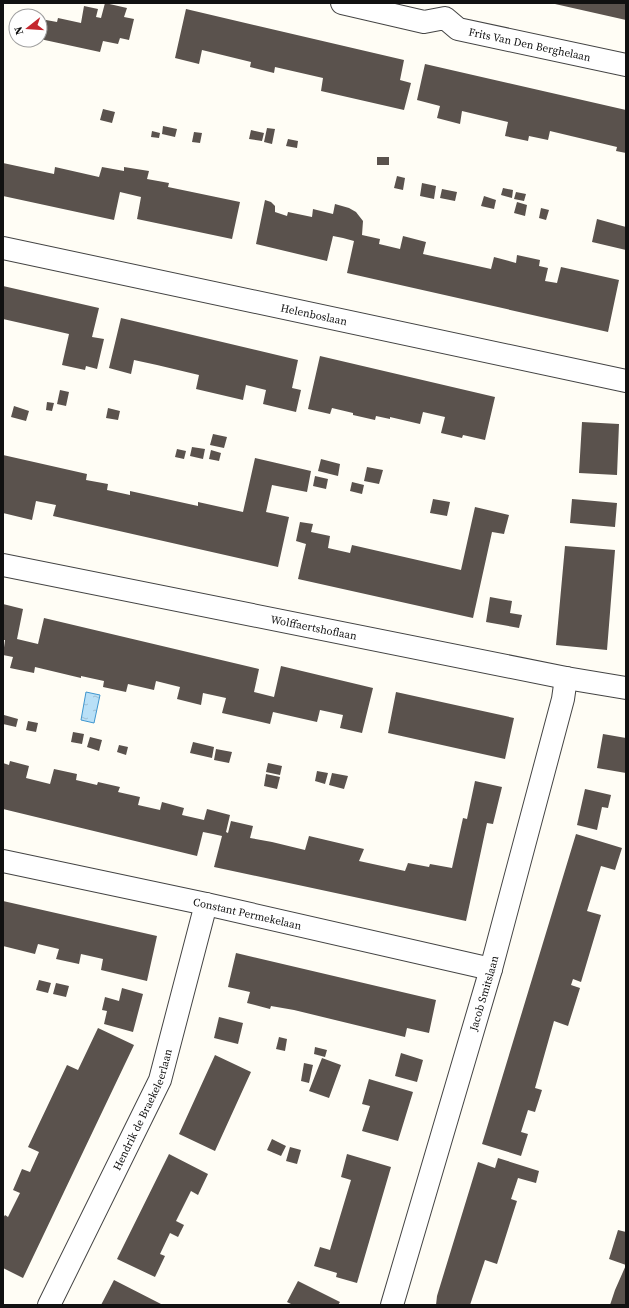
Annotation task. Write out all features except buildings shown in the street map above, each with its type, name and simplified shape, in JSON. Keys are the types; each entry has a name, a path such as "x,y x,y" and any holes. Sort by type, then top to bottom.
{"street":[{"name":"Frits Van Den Berghelaan","path":"342,3 424,22 446,10 458,29 626,65"},
{"name":"Helenboslaan","path":"3,248 626,380"},
{"name":"Wolffaertshoflaan","path":"3,565 566,678 626,688"},
{"name":"Jacob Smitslaan","path":"392,1305 491,969 563,699 566,678"},
{"name":"Constant Permekelaan","path":"3,861 206,904 491,969"},
{"name":"Hendrik de Braekeleerlaan","path":"49,1305 160,1080 206,904"}],"water":[{"path":"86,692 100,695 94,723 81,720"}]}
